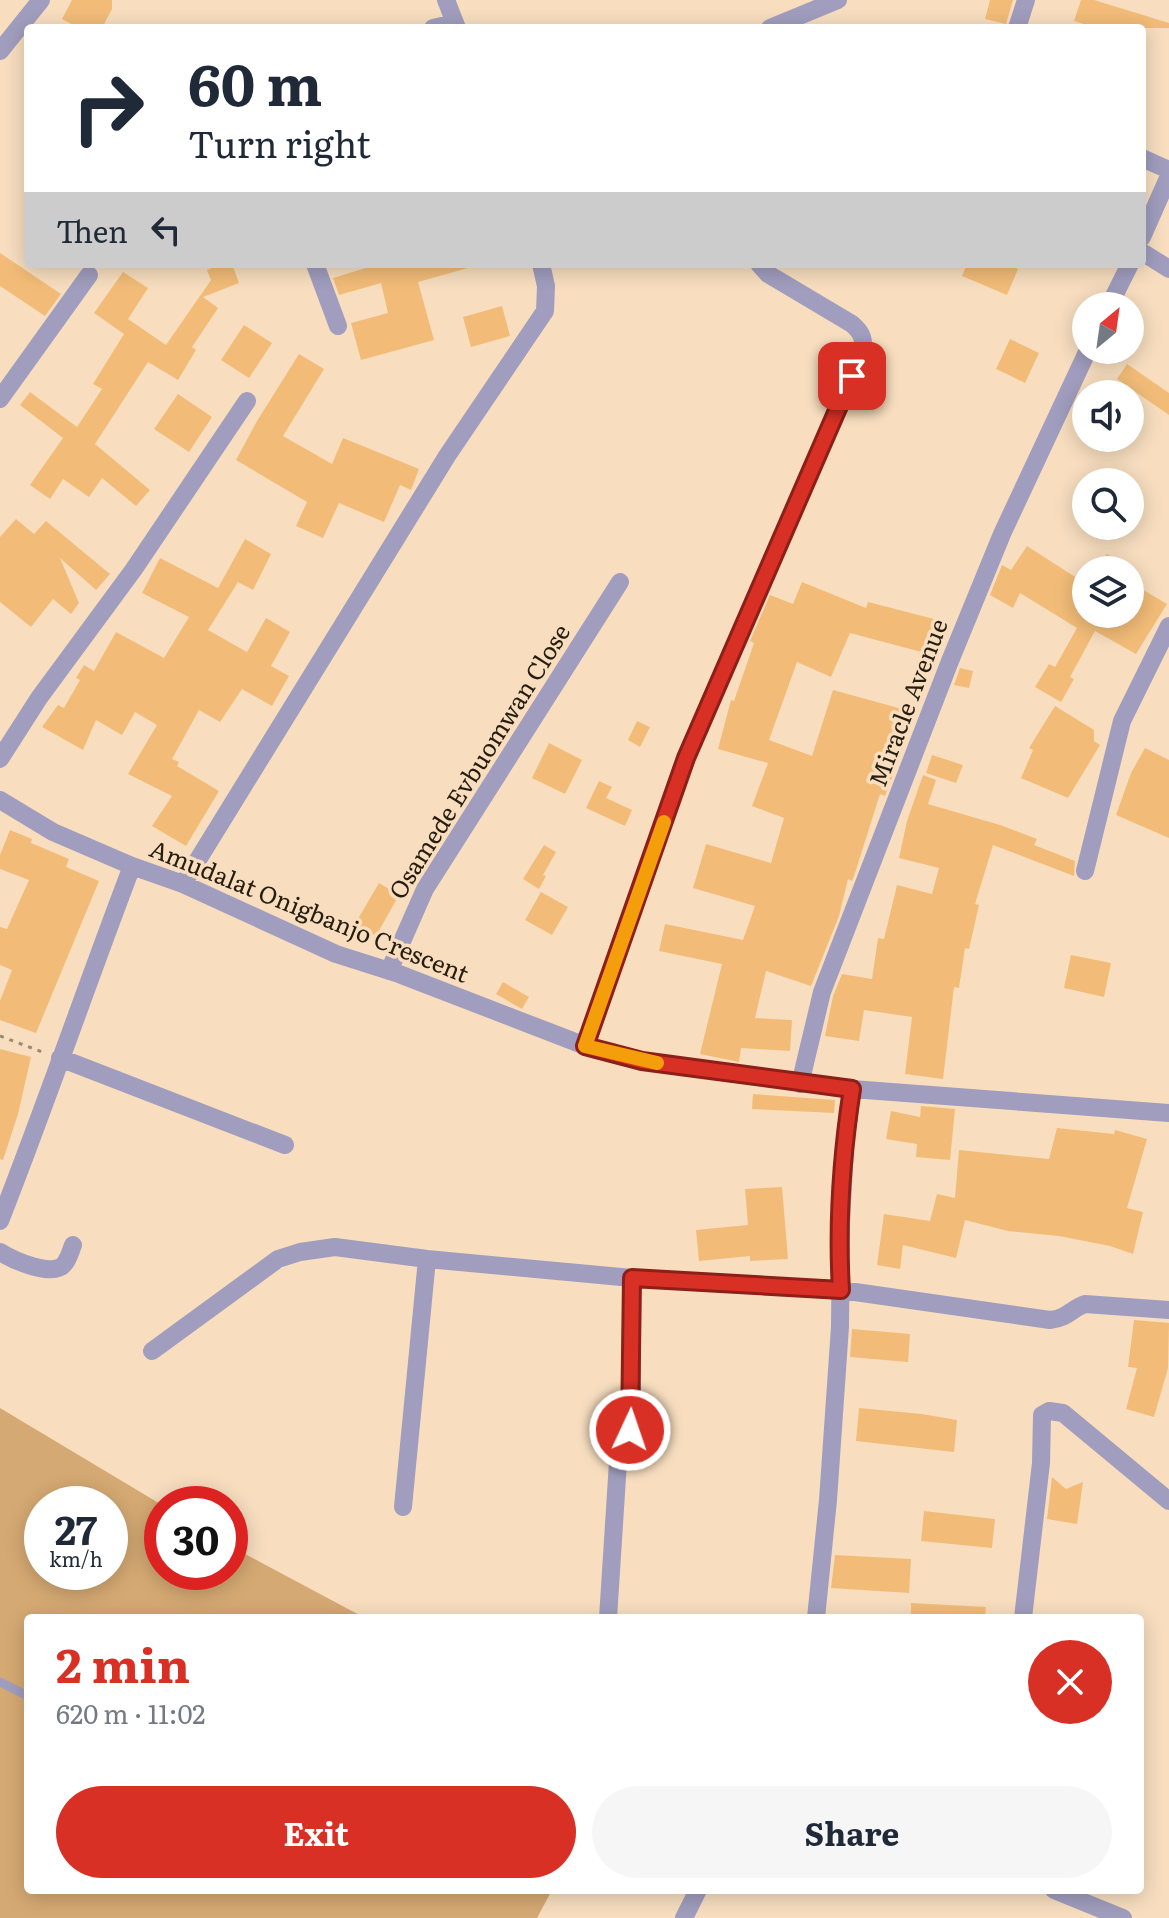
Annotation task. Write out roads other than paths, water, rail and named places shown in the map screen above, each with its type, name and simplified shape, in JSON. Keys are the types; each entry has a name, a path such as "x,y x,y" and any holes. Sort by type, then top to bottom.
{"street":[{"path":"0,51 41,0"},
{"path":"446,0 456,24"},
{"path":"780,24 838,0"},
{"path":"1018,24 1026,0"},
{"path":"1146,160 1169,173 1146,228"},
{"path":"1146,255 1169,269"},
{"path":"316,268 338,326"},
{"path":"183,884 423,495 545,311 546,286 542,268"},
{"path":"585,1046 686,758 863,350 861,332 852,324 763,268"},
{"path":"1116,292 1128,268"},
{"path":"0,399 89,275"},
{"name":"Miracle Avenue","path":"800,1084 822,992 950,661 1002,534 1081,364"},
{"path":"0,759 247,401"},
{"name":"Osamede Evbuomwan Close","path":"389,971 425,889 620,582"},
{"path":"1085,871 1122,721 1169,626"},
{"path":"0,800 53,832 132,866"},
{"name":"Amudalat Onigbanjo Crescent","path":"0,1221 132,866 183,884 336,954 389,971 585,1046 642,1061 800,1084 1169,1113"},
{"path":"60,1058 285,1145"},
{"path":"816,1614 828,1500 841,1290 839,1259 845,1148 852,1089"},
{"path":"0,1252 20,1262 51,1270 65,1263 73,1245"},
{"path":"152,1351 278,1259 335,1247 632,1278 841,1290 1050,1320 1063,1318 1085,1304 1169,1310"},
{"path":"403,1507 427,1259"},
{"path":"608,1614 618,1462 630,1430 632,1408 632,1278"},
{"path":"1023,1614 1041,1463 1042,1415 1049,1411 1063,1413 1169,1501"},
{"path":"684,1918 696,1894"},
{"path":"1064,1894 1123,1918"}],"lane":[{"path":"0,1682 24,1694"}]}
